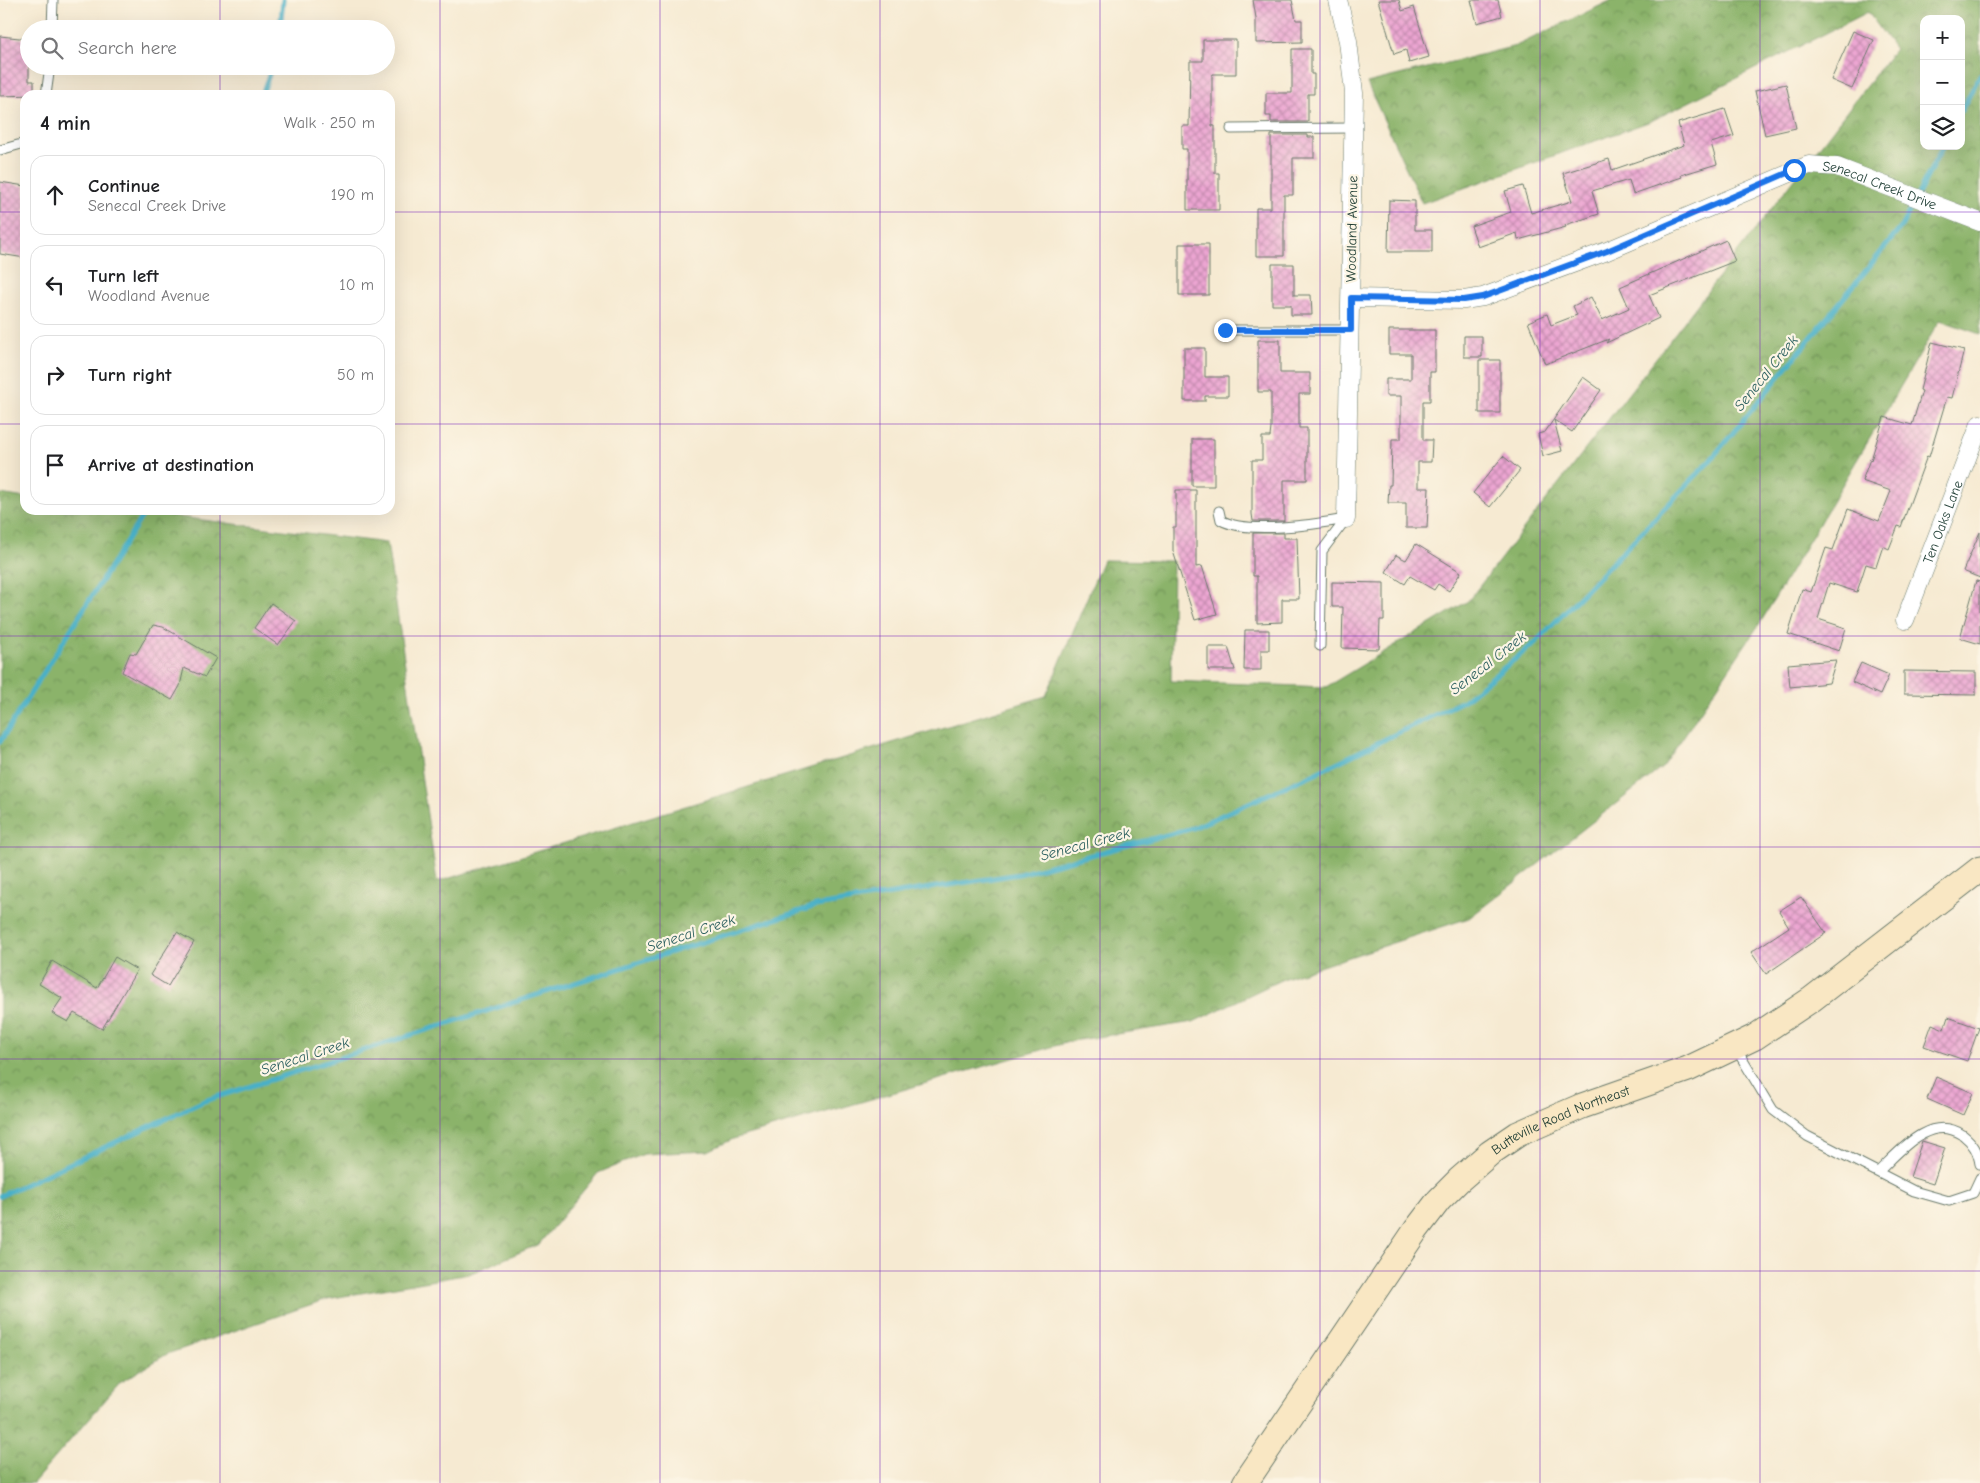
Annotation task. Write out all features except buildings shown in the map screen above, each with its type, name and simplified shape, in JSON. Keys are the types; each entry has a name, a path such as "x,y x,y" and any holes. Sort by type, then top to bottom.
{"main road":[{"name":"Butteville Road Northeast","path":"1245,1483 1416,1230 1439,1200 1490,1153 1518,1134 1544,1121 1688,1069 1755,1036 1812,999 1980,869"}],"street":[{"name":"Woodland Avenue","path":"1338,0 1348,41 1354,92 1346,519"},
{"name":"Senecal Creek Drive","path":"1351,298 1464,300 1483,297 1607,251 1810,165 1837,167 1980,222"},
{"name":"Ten Oaks Lane","path":"1904,620 1980,424"}],"lane":[{"path":"52,20 53,0"},
{"path":"47,90 49,75"},
{"path":"1231,129 1354,128"},
{"path":"0,150 20,144"},
{"path":"1225,330 1351,330"},
{"path":"1219,511 1221,520 1228,524 1251,526 1303,526 1346,519"},
{"path":"1320,646 1322,552 1346,519"},
{"path":"1735,1047 1773,1110 1808,1136 1914,1191 1949,1201 1973,1192 1980,1178"},
{"path":"1878,1172 1913,1138 1939,1128 1956,1131 1969,1140 1978,1153 1980,1164"}],"green space":[{"path":"1612,0 1980,0 1980,334 1940,320 1762,620 1663,767 1469,918 1285,978 1193,1022 1072,1041 733,1139 708,1151 644,1154 598,1173 539,1244 469,1274 327,1299 167,1354 121,1382 33,1483 0,1483 0,494 20,497 20,515 163,515 387,543 437,882 1046,696 1103,560 1173,561 1171,681 1326,687 1468,601 1895,49 1868,12 1651,121 1422,203 1367,83 1516,46"}],"waterway":[{"path":"281,20 283,0"},
{"path":"264,90 269,75"},
{"name":"Senecal Creek","path":"1964,105 1980,75"},
{"name":"Senecal Creek","path":"0,1196 204,1101 816,906 1019,874 1193,828 1318,772 1463,701 1536,642 1709,462 1900,229 1941,150"},
{"path":"0,742 143,515"}],"route":[{"path":"1225,330 1351,330 1351,298 1464,300 1483,297 1607,251 1794,170"}]}
